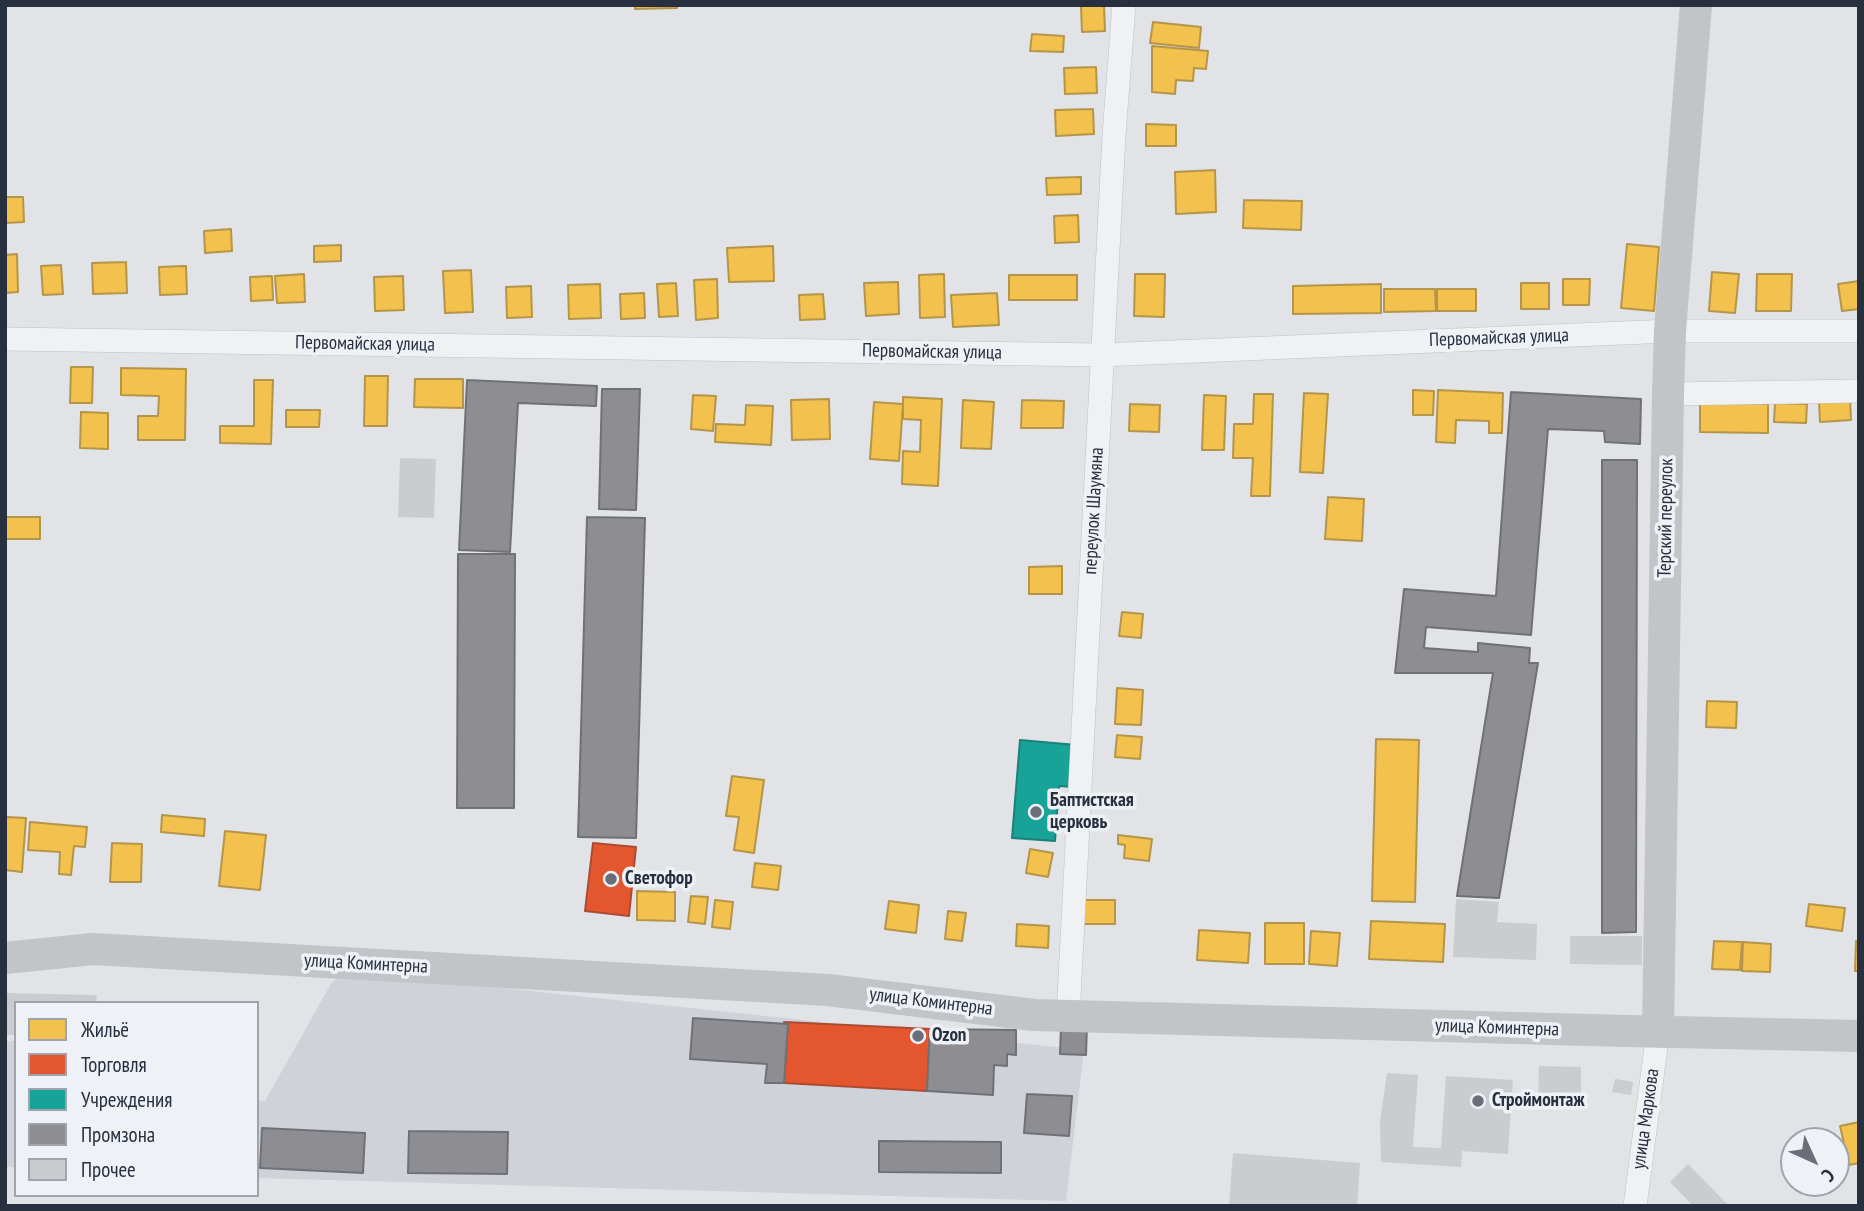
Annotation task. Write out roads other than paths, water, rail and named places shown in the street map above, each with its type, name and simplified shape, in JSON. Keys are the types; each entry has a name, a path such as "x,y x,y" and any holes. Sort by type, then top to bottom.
{"street":[{"name":"переулок Шаумяна","path":"1068,1016 1114,135 1124,5"},
{"name":"Терский переулок","path":"1658,1032 1670,331 1696,5"},
{"name":"Первомайская улица","path":"5,338 1102,355 1670,331 1859,331"},
{"path":"1668,394 1859,391"},
{"name":"улица Коминтерна","path":"5,958 93,950 828,990 1034,1015 1859,1036"},
{"name":"улица Маркова","path":"1635,1206 1658,1032"}],"place":[{"name":"Баптистская церковь","path":"1036,812"},
{"name":"Светофор","path":"611,879"},
{"name":"Ozon","path":"918,1036"},
{"name":"Строймонтаж","path":"1478,1101"}]}
